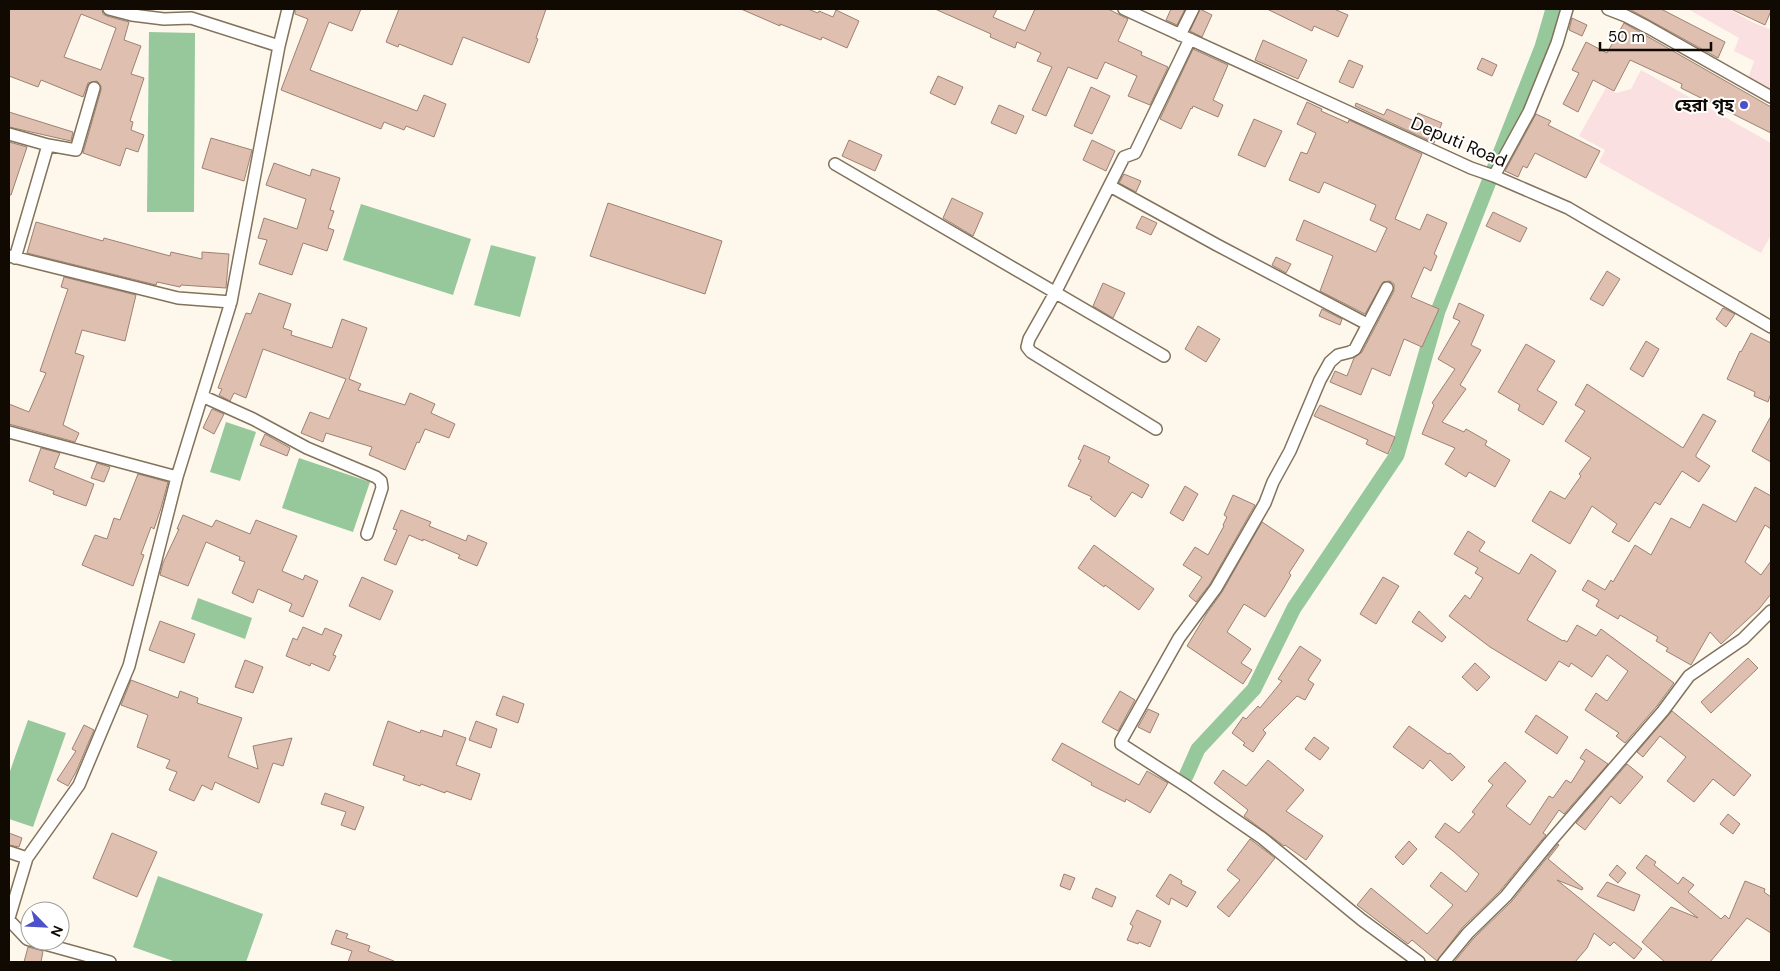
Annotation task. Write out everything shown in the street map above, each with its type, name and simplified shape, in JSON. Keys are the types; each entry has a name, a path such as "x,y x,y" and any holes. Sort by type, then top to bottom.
{"street":[{"path":"109,9 164,19 191,18 279,46"},
{"path":"20,931 9,919 27,858 79,785 129,666 177,476 231,302 279,46 288,9"},
{"name":"Deputi Road","path":"1124,9 1471,168 1568,208 1771,327"},
{"path":"1156,429 1031,352 1027,347 1028,339 1055,293 1124,157 1135,153 1185,37 1193,9"},
{"path":"1494,176 1529,112 1557,43 1567,9"},
{"path":"1608,9 1649,28 1771,97"},
{"path":"9,134 48,145 76,150 94,88"},
{"path":"48,145 12,257 178,298 231,302"},
{"path":"836,164 1164,356"},
{"path":"1110,186 1367,324"},
{"path":"1387,288 1355,349 1338,355 1330,362 1320,380 1290,451 1264,503 1216,588 1179,638 1120,744 1188,787 1262,838 1362,920 1418,962"},
{"path":"202,396 253,419 307,448 376,477 381,481 382,488 367,534"},
{"path":"9,432 177,476"},
{"path":"1444,962 1468,933 1506,896 1548,843 1663,711 1689,676 1743,639 1771,612"},
{"path":"9,852 27,858"},
{"path":"70,951 110,962"}],"shaded area":[{"path":"1688,9 1729,9 1752,22 1769,29 1771,27 1771,92 1748,79 1754,61 1734,51 1739,38"},
{"path":"149,32 195,33 194,212 147,212"},
{"path":"1641,70 1771,143 1771,235 1761,253 1599,162 1605,150 1579,136 1606,88 1616,93 1631,89"},
{"path":"361,204 471,239 453,295 343,260"},
{"path":"491,245 536,257 520,317 474,305"},
{"path":"226,422 256,432 240,481 210,472"},
{"path":"299,458 370,482 353,532 282,508"},
{"path":"198,598 252,618 245,639 191,619"},
{"path":"28,720 66,733 33,827 9,819 9,774"},
{"path":"158,876 263,914 246,962 176,962 133,947"}],"building":[{"path":"9,9 102,9 103,14 107,16 129,22 124,40 141,46 131,74 144,78 130,121 133,122 131,130 144,135 138,152 126,148 120,166 83,153 101,90 101,86 97,81 88,83 83,97 41,80 38,87 9,76","holes":["81,14 116,28 101,70 64,57"]},
{"path":"295,9 361,9 352,31 329,22 310,70 417,111 424,95 446,104 434,137 406,126 404,130 384,122 381,129 281,90 308,19 295,14"},
{"path":"399,9 546,9 529,63 463,37 452,65 399,44 398,47 386,42"},
{"path":"741,9 808,9 833,17 836,10 859,21 847,48 822,37 821,40 780,24 780,26"},
{"path":"935,9 997,9 993,17 1025,31 1035,9 1108,9 1128,19 1118,41 1142,52 1141,55 1168,67 1150,105 1128,96 1137,76 1105,62 1097,79 1068,67 1046,116 1032,110 1052,67 1037,61 1041,53 1017,42 1015,48 990,37 991,34"},
{"path":"1171,9 1185,9 1177,25 1166,20"},
{"path":"1200,9 1212,15 1202,37 1190,31"},
{"path":"1267,9 1334,9 1348,15 1338,37 1314,26 1312,31"},
{"path":"1661,9 1725,42 1718,58 1631,10"},
{"path":"1731,9 1771,9 1771,11 1765,25"},
{"path":"1572,18 1587,25 1582,36 1569,30"},
{"path":"1624,23 1771,107 1771,133 1681,88 1682,84 1630,60 1614,91 1593,80 1578,112 1563,104 1579,73 1572,70 1586,42 1607,53"},
{"path":"1263,40 1307,60 1298,79 1255,60"},
{"path":"1193,49 1228,65 1213,100 1223,105 1218,117 1193,106 1181,129 1160,119"},
{"path":"1482,58 1497,65 1492,76 1477,69"},
{"path":"1349,60 1363,66 1353,88 1339,82"},
{"path":"938,76 963,87 955,105 930,93"},
{"path":"1091,87 1110,96 1092,134 1074,126"},
{"path":"1307,102 1322,109 1321,111 1348,123 1349,120 1422,154 1395,219 1420,230 1427,214 1447,223 1434,254 1437,256 1431,271 1424,267 1411,297 1439,309 1422,347 1404,339 1390,376 1372,368 1361,395 1330,382 1335,371 1347,376 1354,358 1362,352 1394,291 1394,284 1390,281 1383,282 1365,314 1320,291 1333,256 1296,240 1304,220 1376,252 1387,228 1370,220 1376,205 1324,182 1319,193 1289,180 1301,152 1307,154 1316,133 1297,124"},
{"path":"1356,103 1384,115 1387,109 1414,121 1418,113 1442,123 1434,143 1355,106"},
{"path":"999,105 1024,116 1016,134 991,123"},
{"path":"9,112 73,132 71,141 9,127"},
{"path":"1536,114 1551,121 1548,125 1600,151 1586,178 1535,153 1527,168 1523,166 1518,177 1505,171"},
{"path":"1254,119 1282,131 1265,167 1238,155"},
{"path":"211,138 252,150 244,181 202,168"},
{"path":"849,140 882,155 875,171 842,156"},
{"path":"1092,140 1115,151 1106,171 1083,160"},
{"path":"9,142 27,147 11,195 9,195"},
{"path":"274,163 310,176 312,169 340,178 330,210 334,211 328,228 334,230 327,251 303,243 292,275 259,264 267,240 258,238 264,218 297,229 306,199 266,185"},
{"path":"1124,174 1141,181 1136,192 1119,183"},
{"path":"952,198 983,213 973,236 943,218"},
{"path":"608,203 722,241 705,294 590,256"},
{"path":"1493,212 1527,228 1520,242 1486,226"},
{"path":"1142,216 1157,223 1151,235 1136,228"},
{"path":"36,222 103,241 104,238 170,256 171,252 202,259 202,252 229,254 226,288 181,285 180,287 157,282 156,285 27,253"},
{"path":"1276,257 1291,264 1286,273 1272,265"},
{"path":"1607,271 1620,279 1603,306 1590,299"},
{"path":"64,277 136,295 125,341 82,330 75,353 84,356 63,425 79,433 75,442 9,424 9,404 29,412 46,373 40,371 68,289 61,287"},
{"path":"1103,283 1125,293 1113,318 1093,306"},
{"path":"259,293 291,304 283,328 292,331 291,335 332,348 342,319 367,328 349,379 361,384 358,390 405,405 410,393 435,404 431,413 455,424 449,438 425,429 405,470 369,455 372,447 326,433 323,442 301,433 310,412 329,419 346,379 263,349 246,398 234,393 230,401 219,395 222,389 218,388 246,313 251,314"},
{"path":"1459,303 1484,315 1471,345 1481,350 1460,385 1466,389 1442,422 1464,432 1466,429 1487,441 1485,445 1510,460 1495,487 1469,472 1466,477 1445,464 1455,448 1422,434 1434,405 1432,403 1455,369 1438,359 1460,321 1453,318"},
{"path":"1723,308 1735,314 1726,327 1716,319"},
{"path":"1322,309 1342,319 1340,325 1319,316"},
{"path":"1198,326 1220,339 1206,362 1185,349"},
{"path":"1751,333 1771,343 1771,393 1768,402 1754,396 1755,392 1727,379"},
{"path":"1646,341 1659,349 1643,377 1630,369"},
{"path":"1526,344 1555,361 1537,390 1557,402 1543,425 1518,410 1520,405 1498,392"},
{"path":"1587,384 1683,448 1703,414 1716,421 1696,455 1696,457 1710,466 1699,482 1682,471 1660,505 1655,502 1629,542 1612,532 1617,524 1592,506 1570,544 1532,521 1550,491 1565,499 1581,476 1579,474 1591,458 1565,441 1585,411 1575,405"},
{"path":"1320,405 1395,437 1388,454 1366,444 1368,440 1314,416"},
{"path":"212,409 224,414 214,434 203,428"},
{"path":"1771,416 1771,462 1752,451"},
{"path":"265,434 290,448 287,456 260,445"},
{"path":"1084,445 1110,457 1108,462 1149,485 1142,498 1132,492 1115,517 1090,499 1092,497 1068,486 1081,460 1078,459"},
{"path":"41,448 60,453 54,468 94,484 86,506 53,494 54,491 29,481"},
{"path":"97,463 110,467 104,482 91,478"},
{"path":"138,474 168,482 154,529 151,527 141,554 144,555 133,586 82,565 95,535 107,539 114,518 120,520"},
{"path":"1185,486 1198,494 1183,521 1170,513"},
{"path":"1755,487 1771,496 1771,529 1765,525 1745,562 1761,575 1771,561 1771,594 1759,609 1721,644 1710,632 1691,665 1666,651 1668,648 1656,641 1658,637 1620,615 1618,619 1596,606 1599,600 1582,590 1588,580 1605,590 1611,580 1613,582 1635,545 1651,555 1671,518 1690,528 1703,504 1736,522"},
{"path":"1233,495 1255,505 1210,584 1196,602 1189,596 1202,577 1183,565 1195,547 1208,555 1224,526 1227,517 1224,515"},
{"path":"401,510 431,522 429,526 466,541 468,535 487,543 477,566 458,558 460,555 409,535 396,565 384,560 397,530 393,529"},
{"path":"183,515 212,527 216,520 250,534 256,520 297,536 282,571 303,580 305,575 318,581 303,617 289,611 292,604 258,589 253,603 232,593 245,562 239,560 240,557 206,542 188,586 160,575"},
{"path":"1262,522 1304,550 1265,617 1244,604 1227,632 1251,649 1241,663 1252,670 1243,684 1187,646 1222,592"},
{"path":"1468,531 1485,542 1479,551 1519,574 1531,554 1556,571 1527,620 1567,642 1577,625 1596,636 1601,629 1674,683 1625,743 1616,736 1619,733 1585,710 1596,693 1607,701 1628,671 1607,655 1592,677 1571,663 1569,667 1559,661 1546,681 1490,647 1449,616 1465,595 1470,599 1483,578 1475,573 1478,568 1454,554"},
{"path":"1094,545 1154,589 1139,610 1078,568"},
{"path":"362,577 393,591 380,620 349,606"},
{"path":"1383,577 1399,586 1376,624 1360,614"},
{"path":"1419,611 1446,637 1442,642 1412,622"},
{"path":"160,621 195,634 184,663 149,650"},
{"path":"303,627 322,635 325,628 342,635 333,655 336,656 329,671 311,663 310,666 286,656 293,638 297,640"},
{"path":"1300,646 1321,660 1308,680 1314,684 1305,700 1297,696 1263,730 1266,733 1253,752 1243,745 1245,743 1232,733 1243,717 1246,719 1258,706 1260,708 1282,681 1278,679"},
{"path":"1748,658 1758,668 1711,713 1701,702"},
{"path":"245,660 263,667 253,693 235,687"},
{"path":"1475,663 1490,677 1477,691 1462,677"},
{"path":"131,680 178,698 180,691 198,698 197,703 242,718 228,757 258,769 253,746 292,738 283,766 273,763 259,803 215,782 212,790 202,785 194,801 169,790 177,772 166,768 170,760 137,747 148,715 121,705"},
{"path":"1120,691 1135,700 1118,731 1102,722"},
{"path":"503,696 524,704 518,723 496,715"},
{"path":"1148,709 1159,714 1150,733 1138,727"},
{"path":"1672,711 1751,775 1734,796 1713,779 1694,802 1667,781 1686,757 1660,736 1643,757 1637,752"},
{"path":"1536,715 1568,737 1557,754 1525,732"},
{"path":"388,721 420,733 421,730 442,737 444,730 466,738 456,765 480,774 471,800 446,791 445,793 421,784 420,786 403,780 405,776 373,765"},
{"path":"476,721 497,729 491,748 469,740"},
{"path":"84,725 94,730 68,786 57,780 76,751 72,749"},
{"path":"1409,726 1448,754 1450,753 1465,767 1452,781 1430,760 1423,769 1393,747"},
{"path":"1314,737 1329,748 1320,760 1305,749"},
{"path":"1062,743 1139,785 1147,771 1168,783 1150,813 1126,799 1125,802 1091,785 1092,783 1052,760"},
{"path":"1586,749 1608,764 1564,814 1559,810 1543,833 1546,835 1500,891 1462,928 1437,961 1412,940 1408,944 1357,905 1371,888 1427,934 1453,905 1430,886 1441,872 1466,892 1479,874 1435,837 1445,823 1459,833 1475,814 1472,812 1493,785 1488,781 1505,762 1526,781 1506,806 1530,825 1549,796 1553,798 1566,780 1571,783 1585,761 1580,758"},
{"path":"1268,760 1304,790 1286,811 1323,836 1306,860 1244,816 1248,810 1214,783 1223,770 1246,786"},
{"path":"1627,764 1643,777 1620,804 1611,796 1585,830 1576,823"},
{"path":"325,793 364,807 355,830 341,825 346,812 321,804"},
{"path":"1728,814 1740,824 1733,834 1720,824"},
{"path":"9,833 22,838 19,847 9,845"},
{"path":"112,833 157,852 137,897 93,878"},
{"path":"1250,839 1275,858 1229,917 1217,907 1240,880 1227,870"},
{"path":"1409,841 1417,849 1403,865 1395,857"},
{"path":"1558,844 1548,859 1583,888 1582,890 1557,880 1642,949 1634,959 1614,942 1610,946 1594,933 1587,948 1575,962 1454,962 1474,938 1512,901"},
{"path":"1646,855 1656,862 1654,865 1678,884 1683,877 1694,885 1688,892 1721,919 1725,915 1729,919 1745,881 1765,889 1764,892 1771,897 1771,933 1747,918 1710,962 1665,962 1642,942 1671,907 1698,918 1636,868"},
{"path":"1617,865 1626,873 1618,883 1609,875"},
{"path":"1064,874 1075,878 1070,890 1060,886"},
{"path":"1170,874 1182,881 1181,884 1196,892 1187,907 1171,898 1169,905 1156,896"},
{"path":"1607,882 1640,895 1634,911 1597,896"},
{"path":"1096,888 1116,897 1112,907 1092,898"},
{"path":"1137,910 1161,921 1150,947 1139,942 1138,944 1127,940 1133,926 1130,924"},
{"path":"336,930 348,934 346,938 370,946 368,951 394,962 348,962 352,951 331,944"},
{"path":"27,951 43,951 41,962 24,962"}],"waterway":[{"path":"1186,776 1198,749 1254,689 1294,608 1397,455 1438,311 1542,47 1553,9"}],"place":[{"name":"হেরা গৃহ","path":"1744,105"}]}
